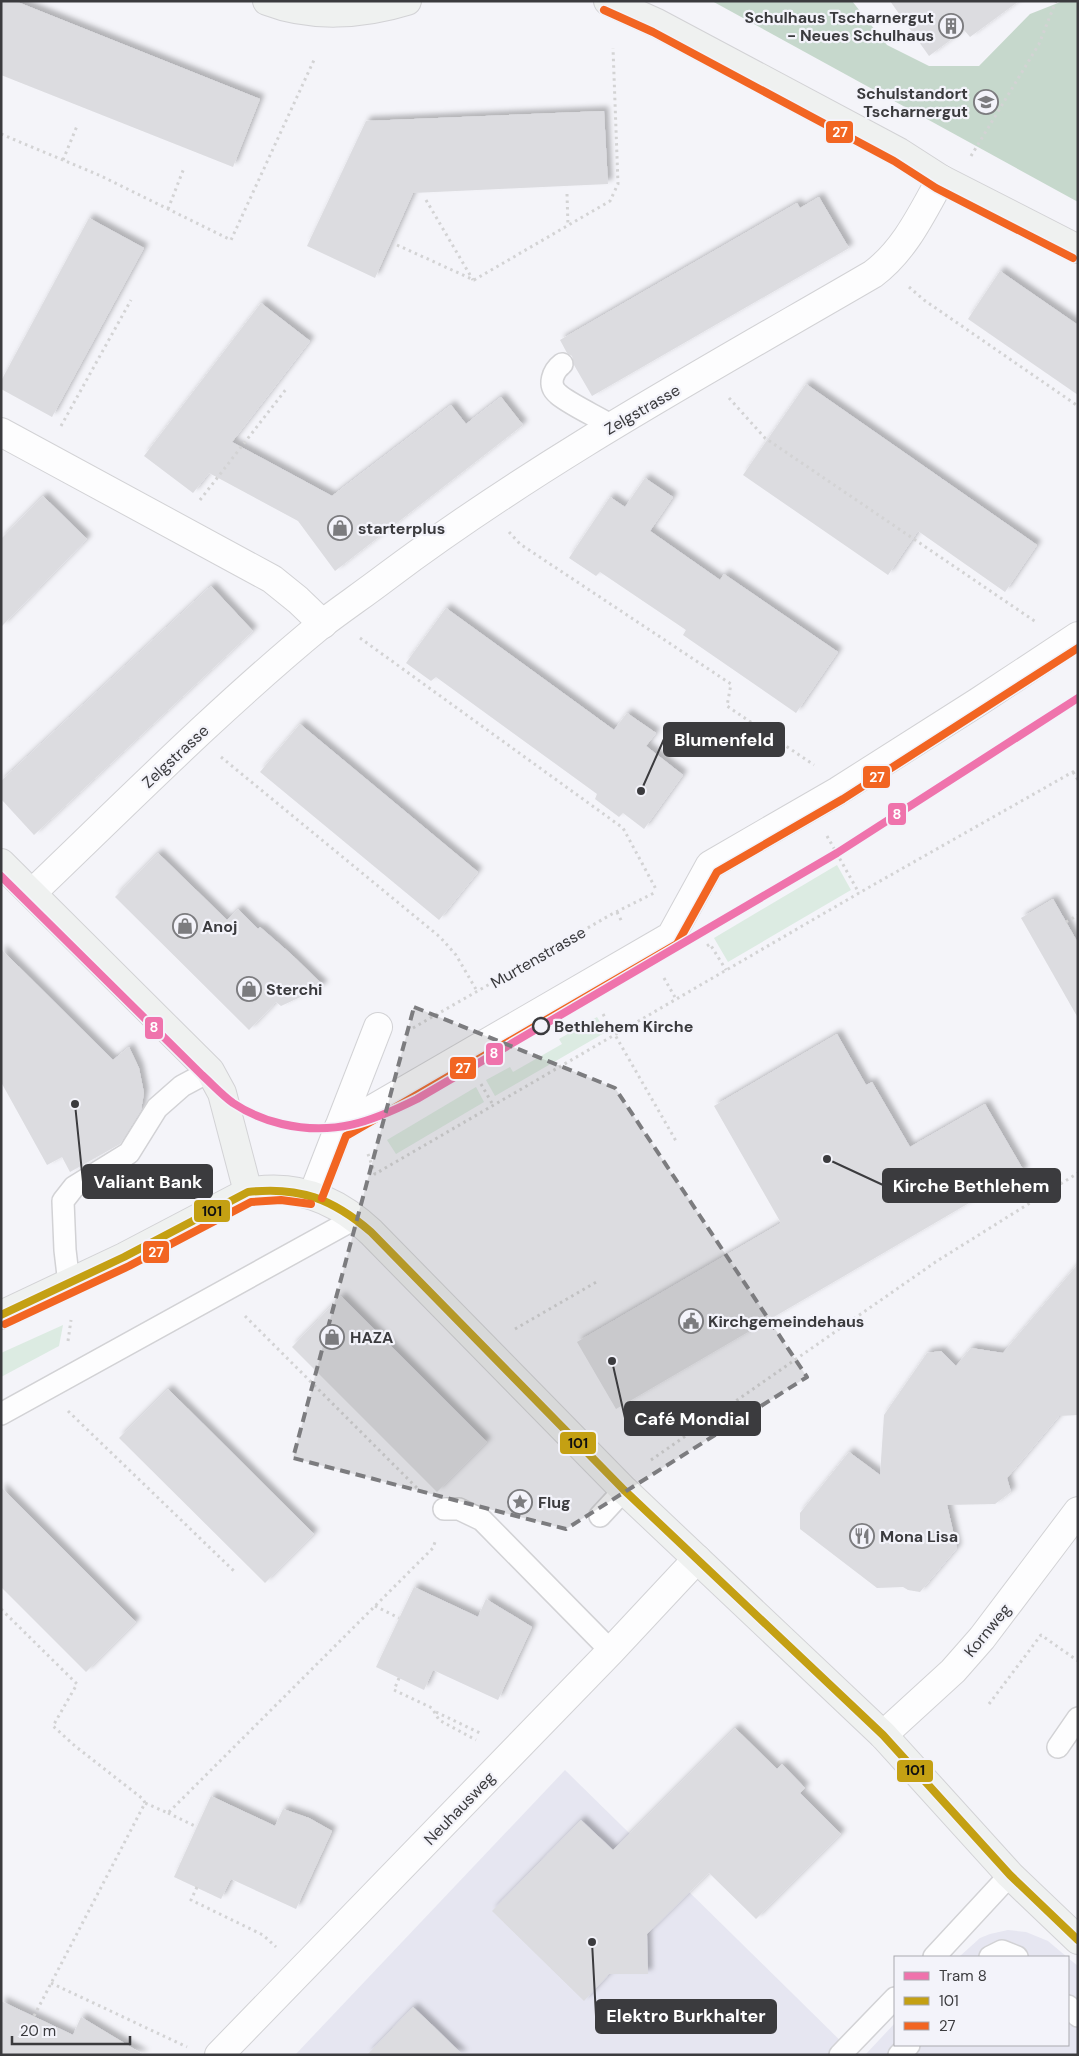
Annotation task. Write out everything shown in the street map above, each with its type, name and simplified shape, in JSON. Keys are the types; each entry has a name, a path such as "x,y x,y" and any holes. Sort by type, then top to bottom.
{"street":[{"path":"267,1 300,10 320,12 348,12 407,1"},
{"path":"608,1 657,23 882,142 941,179 1078,250"},
{"name":"Zelgstrasse","path":"32,893 204,729 323,624 463,521 517,484 612,426 874,274 886,264 907,238 941,179"},
{"path":"1,432 272,579 323,624"},
{"path":"338,1129 670,936 710,865 838,791 1072,640"},
{"path":"1,862 210,1071 222,1093 228,1112 248,1192"},
{"path":"313,1194 378,1027"},
{"path":"1,1315 69,1284 248,1192 264,1189 282,1189 313,1194 330,1202 356,1218 624,1490 883,1736 1010,1874 1078,1940"},
{"name":"Kornweg","path":"883,1736 953,1671 970,1652 1078,1511"},
{"name":"Neuhausweg","path":"219,2055 612,1651 697,1559"}],"lane":[{"path":"562,364 555,370 552,378 557,394 612,426"},
{"path":"69,1284 65,1250 63,1201 74,1187 129,1153 157,1108 182,1086 210,1071"},
{"path":"1,1414 356,1218"},
{"path":"600,1516 624,1490"},
{"path":"444,1509 460,1509 482,1520 612,1651"},
{"path":"1058,1747 1078,1718"},
{"path":"935,1956 1010,1874"},
{"path":"992,1956 1002,1951 1014,1956"},
{"path":"840,2055 894,1999"},
{"path":"1069,2007 1078,2016"},
{"path":"899,2055 908,2046"}],"path":[{"path":"971,156 1039,44 1056,1"},
{"path":"474,280 610,202 618,184 613,48"},
{"path":"1,134 101,176 231,240 314,60"},
{"path":"63,160 77,126"},
{"path":"168,209 184,168"},
{"path":"567,194 568,226"},
{"path":"426,200 474,280"},
{"path":"397,245 474,280"},
{"path":"904,283 924,300 1078,406"},
{"path":"45,455 131,300"},
{"path":"178,528 286,388"},
{"path":"729,397 764,438 1072,640"},
{"path":"508,531 520,544 731,684 727,706 829,776 838,791"},
{"path":"353,634 623,828 657,892"},
{"path":"220,757 440,938 456,955 477,992"},
{"path":"375,1174 859,892 1078,769"},
{"path":"1073,772 1078,780"},
{"path":"810,807 859,892"},
{"name":"Murtenstrasse","path":"368,1053 617,912 710,865"},
{"path":"617,912 622,922"},
{"path":"1066,922 1078,915"},
{"path":"704,947 710,944 726,970"},
{"path":"664,978 676,999"},
{"path":"602,1013 676,1142"},
{"path":"481,1084 493,1105"},
{"path":"650,1460 936,1261 1078,1173"},
{"path":"514,1329 598,1281"},
{"path":"222,1292 422,1494"},
{"path":"46,1390 236,1573"},
{"path":"168,1813 435,1545 436,1538"},
{"path":"375,1606 399,1618"},
{"path":"1,1609 77,1684 53,1726 75,1746 143,1798 145,1803 197,1827"},
{"path":"989,1704 1041,1635 1078,1661"},
{"path":"399,1678 394,1690 432,1708 439,1720 477,1741"},
{"path":"434,1712 484,1734"},
{"path":"34,2016 145,1803"},
{"path":"197,1887 191,1900 263,1935 277,1949"},
{"path":"51,1983 192,2049"}],"highlighted area":[{"path":"414,1007 615,1088 807,1377 566,1529 293,1458"}],"shaded area":[{"path":"837,865 851,890 728,962 714,938"},
{"path":"597,1017 606,1032 495,1096 486,1080 510,1067 513,1072 562,1044 559,1039"},
{"path":"476,1087 484,1102 396,1154 387,1140"},
{"path":"63,1325 59,1346 1,1377 1,1353"},
{"path":"565,1770 855,2055 295,2055"},
{"path":"1008,1930 1026,1932 1048,1941 1066,1956 960,1956 980,1938"},
{"path":"1069,1959 1078,1966 1078,2055 865,2055 894,2024 894,2046 1069,2046"}],"green space":[{"name":"Schulstandort Tscharnergut","path":"712,1 852,1 887,45 929,66 979,66 1030,14 1063,1 1078,1 1078,202"}],"building":[{"path":"1,1 15,1 260,99 233,167 1,75"},
{"name":"Schulhaus Tscharnergut - Neues Schulhaus","path":"890,1 1019,1 970,37 964,30 929,56"},
{"path":"604,111 608,184 413,193 375,278 307,246 366,121"},
{"path":"819,197 849,248 592,396 574,365 572,356 567,353 560,340 797,203 800,208"},
{"path":"89,218 144,248 52,417 1,389 1,381"},
{"path":"1000,271 1078,325 1078,395 968,319"},
{"path":"261,303 310,341 232,442 332,496 451,405 466,424 501,397 523,425 335,571 298,521 209,473 193,493 144,456"},
{"path":"806,384 1037,545 1005,592 918,531 888,575 743,475"},
{"path":"645,478 673,497 650,531 720,580 724,574 838,652 796,713 683,635 686,630 600,572 596,576 569,558 610,497 625,507"},
{"path":"43,496 87,539 1,627 1,539"},
{"path":"211,586 253,631 34,835 1,799 1,781"},
{"path":"446,608 614,730 627,713 656,733 646,746 683,775 644,829 623,813 619,817 595,799 597,794 436,677 431,681 406,663"},
{"path":"300,724 478,872 439,920 260,772"},
{"path":"158,853 227,920 238,909 258,929 260,927 291,954 324,986 281,1006 276,1002 249,1030 115,897"},
{"path":"1053,899 1078,943 1078,1018 1021,918"},
{"path":"1,949 113,1060 129,1047 139,1068 144,1093 141,1110 120,1144 70,1172 62,1157 47,1165 1,1082"},
{"path":"837,1034 866,1085 872,1082 910,1147 985,1104 1024,1171 616,1409 577,1342 781,1223 714,1106"},
{"path":"1078,1264 1078,1415 1059,1416 1007,1478 1011,1492 995,1504 947,1505 957,1548 920,1592 903,1587 877,1588 800,1529 800,1513 849,1452 880,1475 884,1415 927,1353 941,1351 956,1366 971,1348 1003,1353"},
{"path":"341,1296 487,1442 437,1492 292,1347"},
{"path":"168,1389 314,1534 265,1583 119,1438"},
{"path":"1,1487 136,1622 86,1672 1,1587"},
{"path":"414,1587 478,1617 486,1599 532,1627 498,1700 433,1670 424,1690 376,1667"},
{"path":"735,1728 777,1769 782,1764 805,1788 800,1793 841,1834 756,1919 709,1873 647,1934 648,1974 609,1974 584,2001 492,1911 581,1820 613,1850"},
{"path":"211,1796 275,1826 283,1809 309,1818 332,1831 296,1909 231,1879 221,1899 174,1877"},
{"path":"1,2001 73,2035 81,2017 144,2055 1,2055"},
{"path":"413,2007 426,2019 463,2055 367,2055"}],"tram line":[{"name":"8","path":"1,876 202,1075 233,1103 257,1116 282,1124 319,1128 352,1125 384,1114 417,1099 837,853 1078,698"}],"transit line":[{"name":"27","path":"604,10 653,32 894,161 936,188 1073,258"},
{"name":"27","path":"322,1198 346,1136 677,944 717,872 843,799 1078,648"},
{"name":"101","path":"1,1315 124,1257 248,1192 283,1191 299,1193 329,1203 343,1211 371,1232 624,1490 883,1735 1010,1875 1078,1940"},
{"name":"27","path":"5,1324 129,1266 251,1202 281,1200 311,1204"}],"place":[{"name":"Schulhaus Tscharnergut - Neues Schulhaus","path":"951,26"},
{"name":"Schulstandort Tscharnergut","path":"986,102"},
{"name":"starterplus","path":"340,528"},
{"name":"Blumenfeld","path":"641,791"},
{"name":"Anoj","path":"185,926"},
{"name":"Sterchi","path":"249,989"},
{"name":"Bethlehem Kirche","path":"541,1026"},
{"name":"Valiant Bank","path":"75,1104"},
{"name":"Kirche Bethlehem","path":"827,1159"},
{"name":"Kirchgemeindehaus","path":"691,1321"},
{"name":"HAZA","path":"332,1337"},
{"name":"Café Mondial","path":"612,1361"},
{"name":"Flug","path":"520,1502"},
{"name":"Mona Lisa","path":"862,1536"},
{"name":"Elektro Burkhalter","path":"592,1942"}]}
